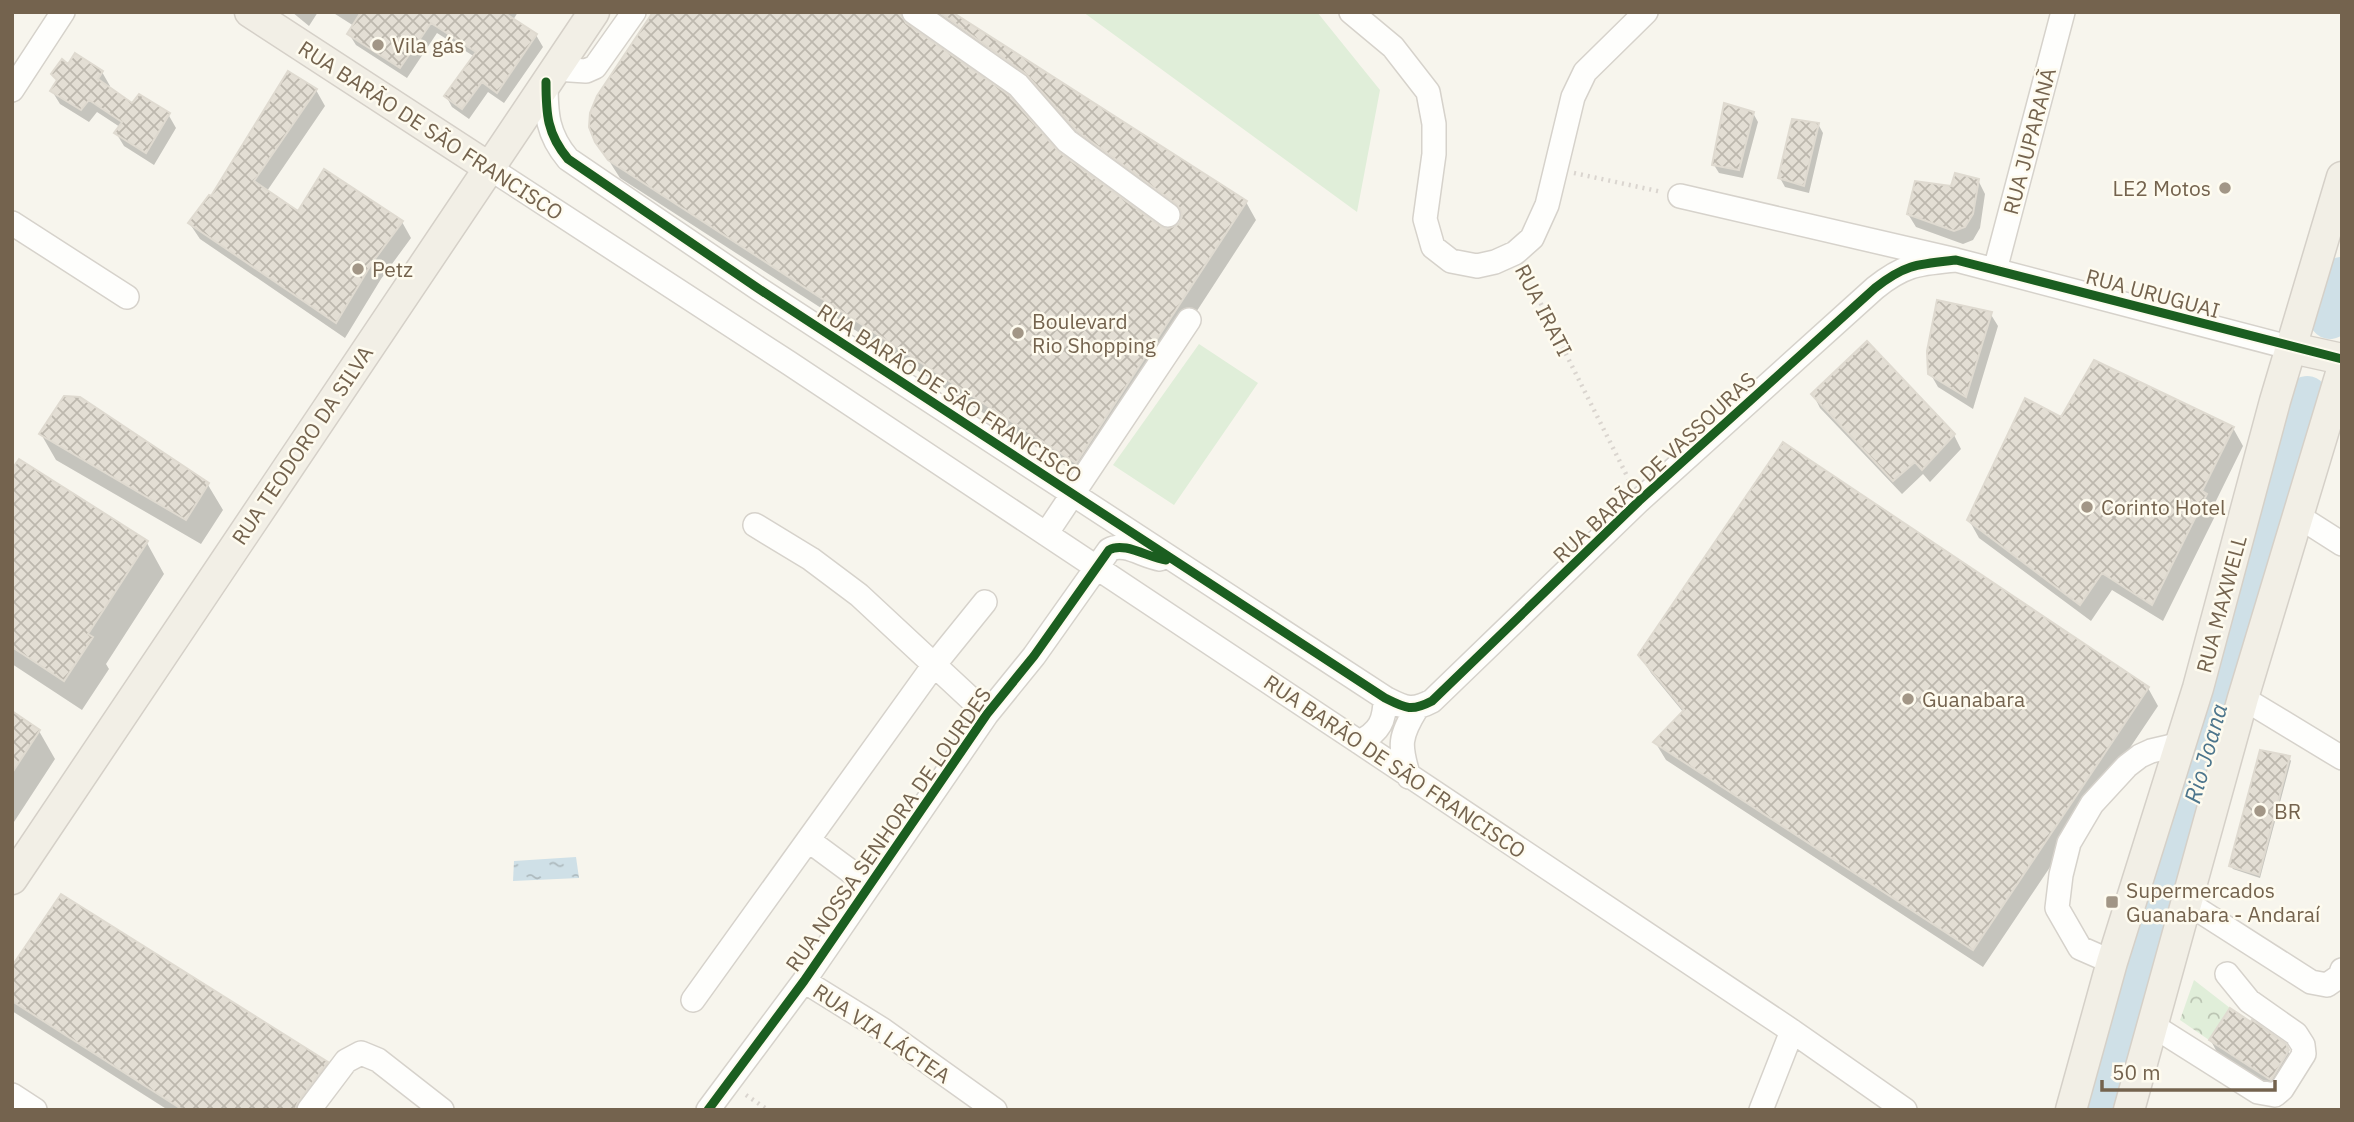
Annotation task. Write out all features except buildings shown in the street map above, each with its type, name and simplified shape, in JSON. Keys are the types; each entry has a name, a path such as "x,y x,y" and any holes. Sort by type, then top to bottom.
{"main road":[{"name":"RUA BARÃO DE SÃO FRANCISCO","path":"250,12 488,167"},
{"name":"RUA TEODORO DA SILVA","path":"12,880 593,12"},
{"name":"RUA MAXWELL","path":"2071,1110 2112,962 2198,688 2275,401 2342,177"},
{"name":"RUA URUGUAI","path":"2292,348 2342,359"},
{"path":"2129,1110 2242,698 2342,370"}],"street":[{"path":"12,90 63,12"},
{"path":"551,76 586,71 595,67 634,12"},
{"path":"914,12 1018,85 1067,141 1168,215"},
{"name":"RUA IRATI","path":"1351,12 1393,47 1428,92 1434,124 1434,154 1425,219 1433,247 1451,261 1477,266 1515,253"},
{"path":"1515,253 1532,238 1546,205 1573,97 1585,72 1646,12"},
{"name":"RUA JUPARANÃ","path":"1995,270 2063,12"},
{"name":"RUA BARÃO DE SÃO FRANCISCO","path":"551,76 546,106 549,126 555,144 568,159 759,289 1385,698"},
{"name":"RUA BARÃO DE SÃO FRANCISCO","path":"488,167 735,327 1359,742 1792,1031 1905,1110"},
{"name":"RUA URUGUAI","path":"1680,196 1956,260 2292,348"},
{"path":"12,223 127,297"},
{"name":"RUA BARÃO DE VASSOURAS","path":"1417,708 1432,701 1639,501 1895,272 1915,264 1956,260"},
{"path":"1046,534 1189,320"},
{"path":"2298,516 2342,544"},
{"path":"755,525 811,559 859,595 987,714"},
{"name":"RUA NOSSA SENHORA DE LOURDES","path":"708,1110 804,981 987,714 1034,656 1110,550 1115,546 1124,547 1155,559 1177,561"},
{"path":"693,1000 934,665 985,602"},
{"path":"1359,742 1371,736 1380,726 1385,714 1385,698 1403,707 1417,708 1400,741 1409,776"},
{"path":"2242,698 2342,758"},
{"path":"2112,962 2080,948 2064,925 2057,908 2069,843 2092,804 2127,766 2140,756 2180,744"},
{"path":"808,840 869,885"},
{"path":"2186,902 2311,982 2327,985 2340,976 2342,970"},
{"path":"2152,1024 2258,1092 2275,1096 2282,1090 2304,1054 2303,1045 2296,1034 2249,1000 2227,974"},
{"name":"RUA VIA LÁCTEA","path":"804,981 883,1030 995,1110"},
{"path":"1761,1110 1792,1031"},
{"path":"309,1110 346,1061 361,1053 378,1060 442,1110"},
{"path":"12,1095 36,1110"}],"path":[{"path":"1556,169 1680,196"}],"green space":[{"path":"1083,12 1317,12 1380,90 1357,212"},
{"path":"1199,344 1258,383 1174,505 1113,465"},
{"path":"2194,980 2230,1008 2209,1040 2180,1020"}],"water":[{"path":"576,857 579,878 513,881 514,861"}],"waterway":[{"name":"Rio Joana","path":"2330,318 2342,278"},
{"name":"Rio Joana","path":"2103,1110 2307,397"}],"cycle path":[{"path":"546,82 549,123 556,141 568,159 759,289 1385,698 1413,708 1432,701 1639,501 1875,288 1904,270 1922,264 1956,260 2342,359"},
{"path":"708,1110 804,981 987,714 1034,656 1109,550 1122,547 1166,560"}],"place":[{"name":"Vila gás","path":"378,45"},
{"name":"LE2 Motos","path":"2225,188"},
{"name":"Petz","path":"358,269"},
{"name":"Boulevard Rio Shopping","path":"1018,333"},
{"name":"Corinto Hotel","path":"2087,507"},
{"name":"Guanabara","path":"1908,699"},
{"name":"BR","path":"2260,811"},
{"name":"Supermercados Guanabara - Andaraí","path":"2112,902"}]}
